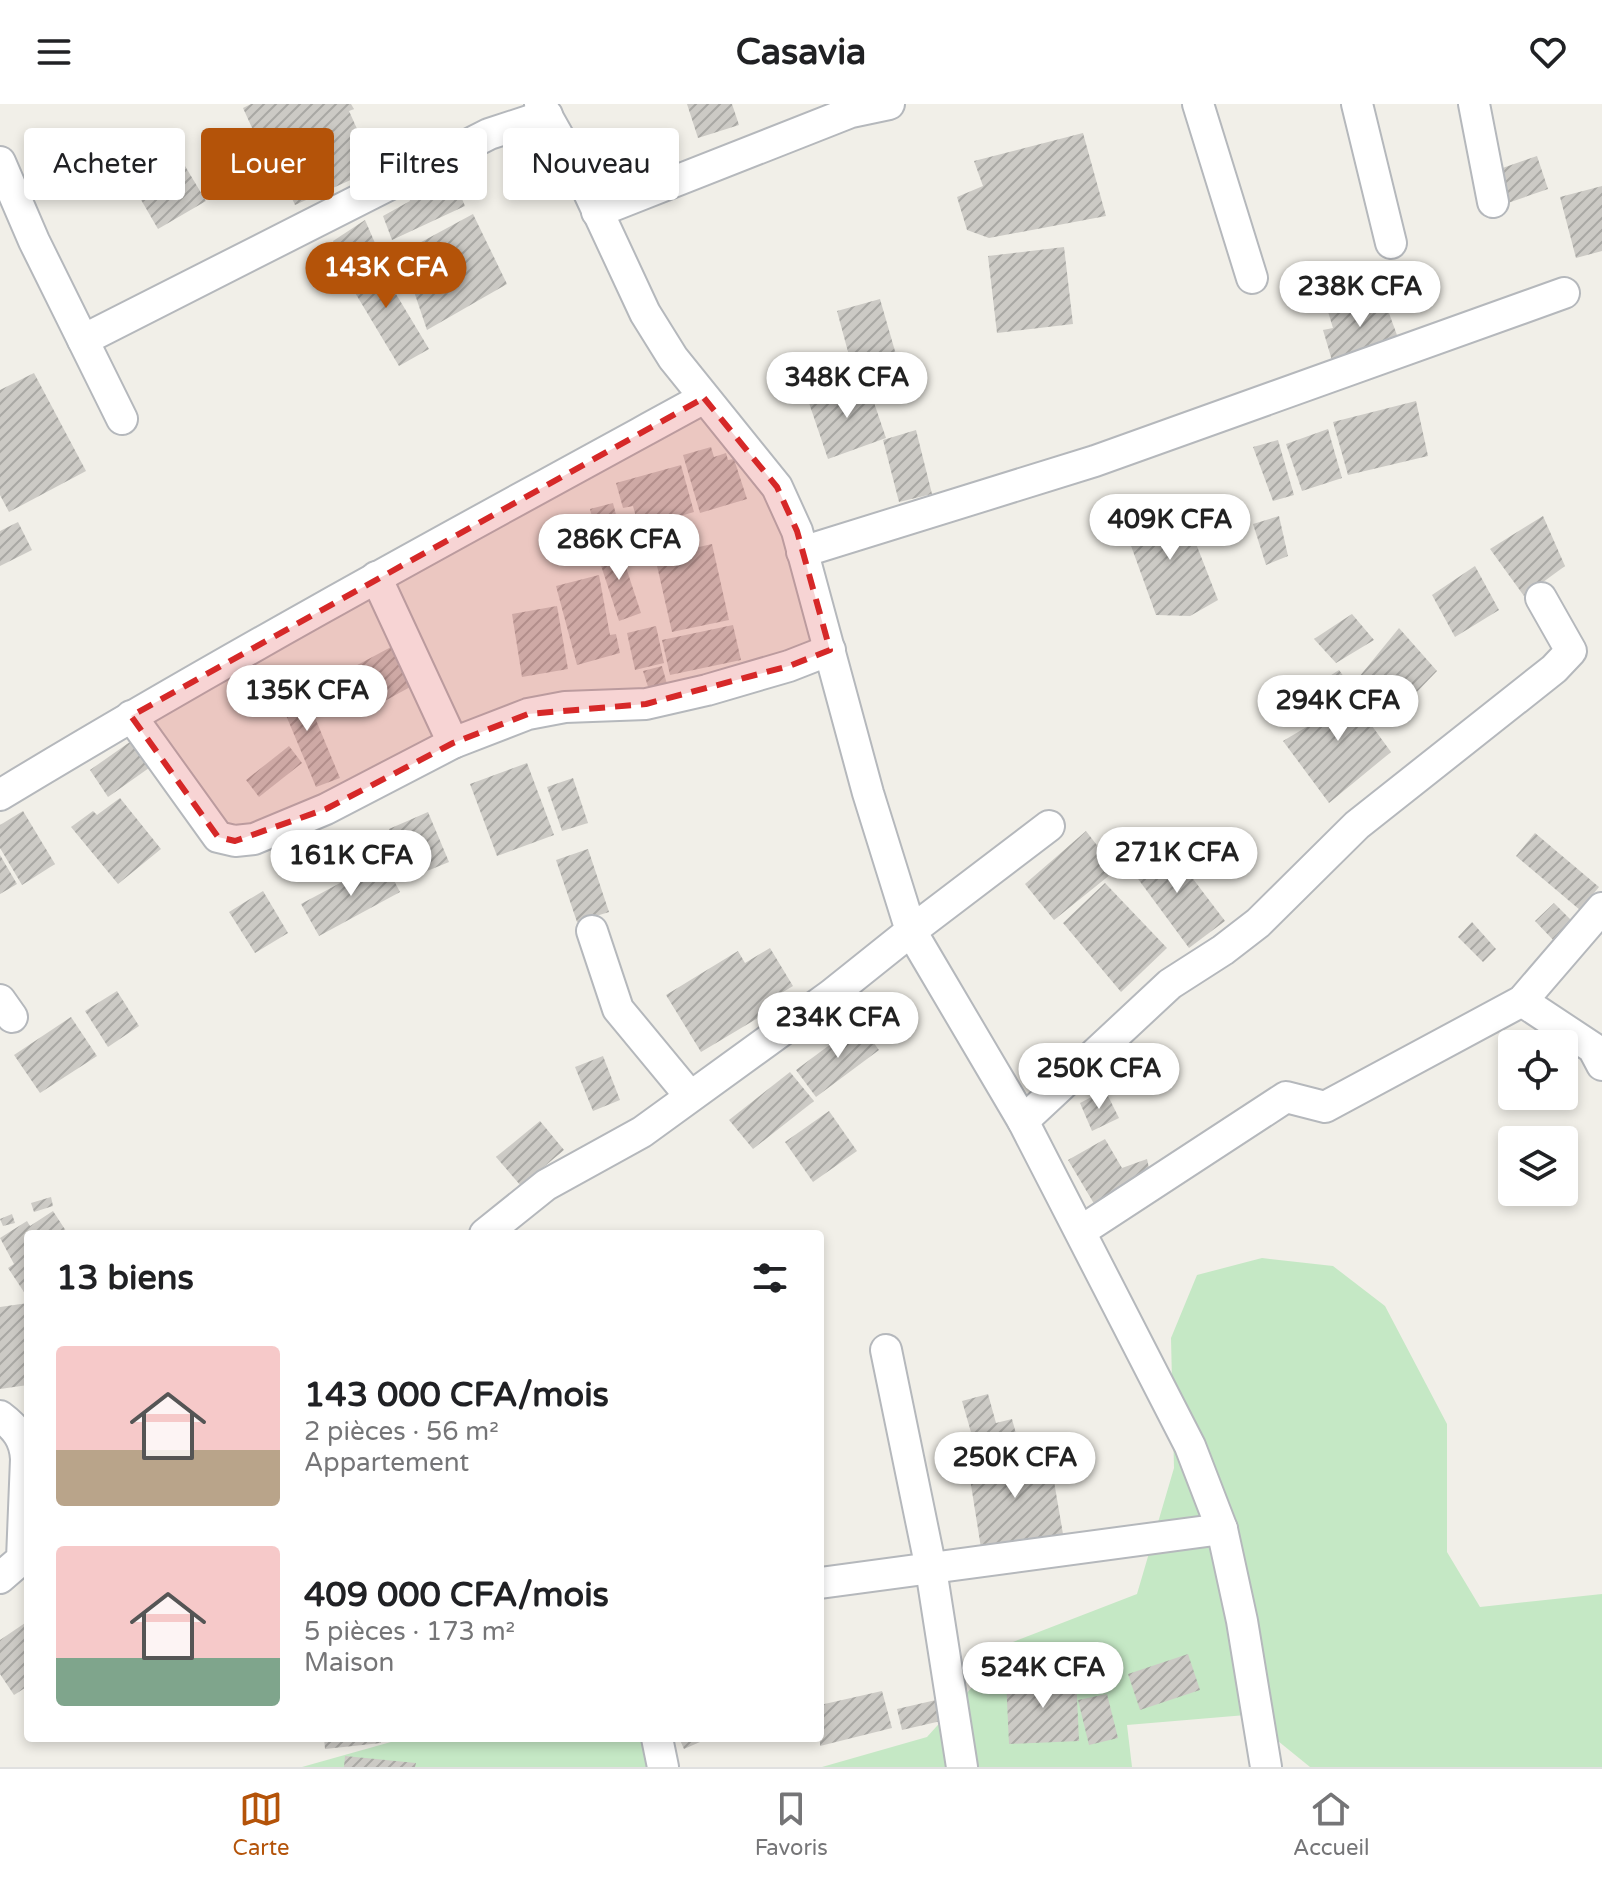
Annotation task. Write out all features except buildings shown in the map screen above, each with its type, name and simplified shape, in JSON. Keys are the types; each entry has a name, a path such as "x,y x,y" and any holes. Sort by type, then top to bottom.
{"street":[{"path":"597,212 816,114 851,112 889,104"},
{"path":"1198,104 1252,278"},
{"path":"1357,104 1391,243"},
{"path":"1474,104 1493,202"},
{"path":"83,340 544,109 645,313 673,358 777,487 797,531 860,764 911,931 1023,1121 1081,1231 1190,1446 1222,1529 1242,1621 1266,1767"},
{"path":"0,162 34,241 122,419"},
{"path":"802,552 1095,461 1564,293"},
{"path":"0,795 131,716 376,577 704,398"},
{"path":"376,577 453,743"},
{"path":"1023,1121 1170,984 1258,923 1357,825 1554,669 1571,651 1541,598"},
{"path":"131,716 218,837 235,841 254,839 326,809 453,743 528,714 565,707 646,704 789,666 830,650"},
{"path":"490,1230 546,1185 642,1132 831,995 1049,826"},
{"path":"1081,1231 1286,1097 1325,1107 1522,1001 1602,908"},
{"path":"592,931 618,1009 690,1096"},
{"path":"1522,1001 1593,1048 1602,1065"},
{"path":"886,1350 931,1569 962,1767"},
{"path":"0,1416 14,1426 24,1442"},
{"path":"17,1564 24,1459"},
{"path":"824,1582 1222,1529"},
{"path":"658,1742 663,1767"}],"highlighted area":[{"path":"704,398 777,487 797,531 830,650 789,666 646,704 528,714 453,743 326,809 235,841 218,837 131,716"}],"green space":[{"path":"1262,1258 1333,1266 1385,1306 1447,1424 1447,1552 1480,1607 1602,1594 1602,1767 1310,1767 1246,1715 1127,1725 1132,1767 822,1767 927,1737 1013,1642 1137,1594 1174,1468 1171,1338 1197,1275"},
{"path":"391,1742 666,1742 671,1767 302,1767"}]}
